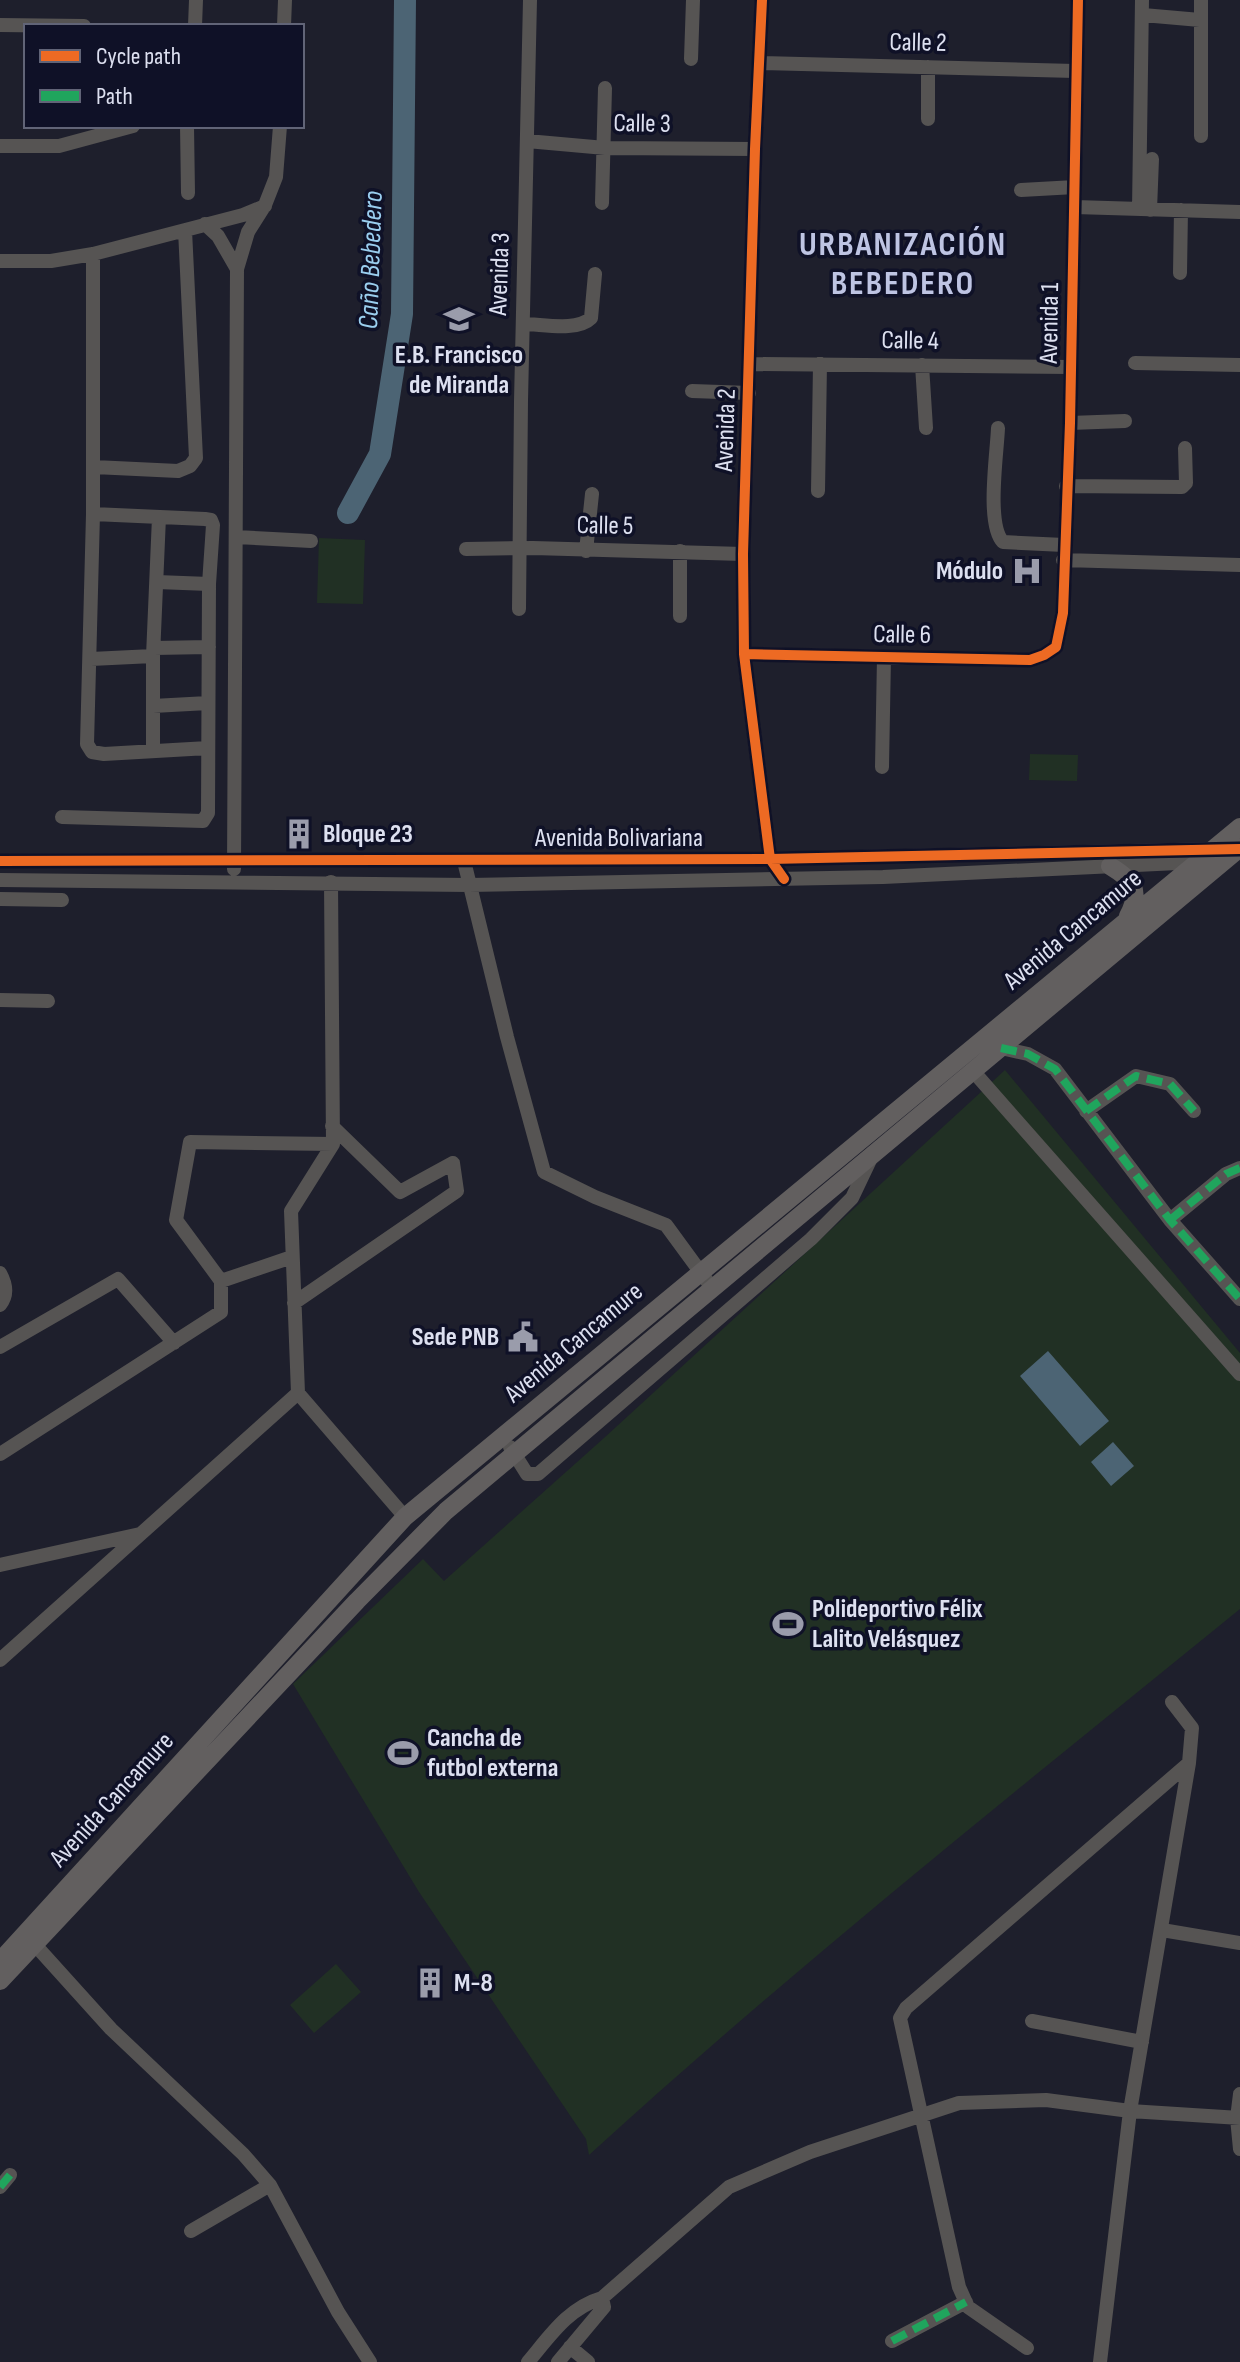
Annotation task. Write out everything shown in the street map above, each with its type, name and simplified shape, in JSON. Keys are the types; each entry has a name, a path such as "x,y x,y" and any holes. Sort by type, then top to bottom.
{"main road":[{"name":"Avenida Cancamure","path":"0,1961 30,1938 446,1511 1001,1048 1229,852 1240,827"},
{"name":"Avenida Cancamure","path":"0,1981 30,1938 405,1517 1196,862 1229,852"},
{"path":"1110,866 1134,886 1136,896 1127,919"}],"street":[{"path":"195,24 196,0"},
{"path":"284,24 285,0"},
{"name":"Avenida 3","path":"519,609 530,0"},
{"path":"691,59 693,0"},
{"name":"Avenida 2","path":"762,0 743,554 744,654 770,859"},
{"name":"Avenida 1","path":"1056,647 1063,613 1070,423 1078,0"},
{"path":"1201,0 1201,136"},
{"path":"1144,210 1142,8 1200,20"},
{"path":"0,25 24,25"},
{"name":"Calle 2","path":"760,63 1075,71"},
{"path":"928,67 928,119"},
{"path":"602,203 605,88"},
{"path":"0,146 59,146 126,128"},
{"path":"187,128 188,193"},
{"path":"234,881 237,269 248,232 265,205 276,177 280,128"},
{"name":"Calle 3","path":"527,141 605,148 755,149"},
{"path":"1144,210 1152,159"},
{"path":"1021,190 1075,187"},
{"path":"0,261 51,261 93,254 243,215 265,205"},
{"path":"1075,207 1240,212"},
{"path":"1180,273 1181,210"},
{"path":"205,224 218,236 237,269"},
{"path":"94,467 178,471 190,466 196,458 185,230"},
{"path":"93,254 94,467 87,744 92,752 104,754 208,748"},
{"path":"523,324 576,326 588,322 595,274"},
{"path":"1135,363 1240,365"},
{"name":"Calle 4","path":"750,364 1071,367"},
{"path":"818,491 820,364"},
{"path":"922,365 926,428"},
{"path":"692,391 749,393"},
{"path":"1070,423 1125,421"},
{"path":"998,428 995,516 999,538 1003,542 1064,545"},
{"path":"1066,486 1182,487 1186,483 1185,448"},
{"path":"586,551 592,494"},
{"path":"62,817 203,821 208,813 209,584 213,525 211,520 93,514"},
{"path":"153,750 159,517"},
{"path":"236,537 311,541"},
{"name":"Calle 5","path":"466,549 743,554"},
{"path":"680,551 680,616"},
{"path":"1063,560 1240,565"},
{"path":"157,582 209,584"},
{"path":"91,659 209,647"},
{"name":"Calle 6","path":"744,654 1030,660 1056,647"},
{"path":"882,767 884,657"},
{"path":"153,706 208,703"},
{"name":"Avenida Bolivariana","path":"0,861 770,859 1229,852"},
{"path":"756,880 770,859 784,879"},
{"path":"464,861 544,1172 595,1197 666,1225 712,1289"},
{"name":"Avenida Bolivariana","path":"0,880 469,885 883,877 1196,862"},
{"path":"331,882 333,1144 291,1211 298,1393 405,1517"},
{"path":"0,899 62,900"},
{"path":"0,1000 48,1001"},
{"path":"1001,1048 1028,1054 1055,1069 1170,1220 1237,1292"},
{"path":"973,1071 1240,1374"},
{"path":"1086,1111 1136,1076 1160,1079 1170,1084 1194,1111"},
{"path":"896,1110 907,1126"},
{"path":"294,1303 457,1191 453,1163 400,1192 332,1126"},
{"path":"0,1454 221,1312 221,1281 176,1220 190,1142 333,1144"},
{"path":"503,1437 527,1474 538,1474 811,1239 852,1198 873,1155"},
{"path":"1170,1220 1226,1174 1240,1168"},
{"path":"221,1281 292,1257"},
{"path":"0,1273 5,1284 5,1295 0,1305"},
{"path":"0,1347 118,1279 174,1343"},
{"path":"0,1660 298,1393"},
{"path":"0,1565 141,1534"},
{"path":"342,1586 357,1601"},
{"path":"1100,2362 1130,2111 1189,1763 1192,1728 1172,1702"},
{"path":"1027,2348 968,2307 959,2287 919,2116 900,2018 906,2008 1189,1763"},
{"path":"1162,1930 1240,1943"},
{"path":"30,1938 111,2029 243,2154 270,2185 338,2312 370,2362"},
{"path":"1032,2021 1142,2042"},
{"path":"1240,2094 1240,2149"},
{"path":"528,2362 571,2313 588,2302 602,2298 729,2187 810,2152 959,2103 1046,2100 1130,2111 1238,2118"},
{"path":"191,2231 270,2185"},
{"path":"558,2362 604,2307 602,2298"},
{"path":"892,2341 966,2302"},
{"path":"570,2347 588,2362"}],"green space":[{"path":"319,538 365,540 363,604 317,603"},
{"path":"1030,754 1078,755 1077,781 1029,780"},
{"name":"Polideportivo Félix Lalito Velásquez","path":"1005,1070 1240,1353 1240,1609 829,1946 589,2155 586,2139 419,1892 293,1684 423,1559 444,1581"},
{"path":"336,1964 361,1992 314,2033 290,2005"}],"water":[{"path":"1048,1351 1109,1421 1080,1446 1020,1376"},
{"path":"1113,1442 1134,1466 1111,1486 1091,1462"}],"waterway":[{"name":"Caño Bebedero","path":"348,513 380,454 402,314 405,0"}],"marked path":[{"path":"1001,1048 1028,1054 1055,1069 1170,1220 1240,1299"},
{"path":"1086,1111 1136,1076 1170,1084 1194,1111"},
{"path":"1170,1220 1226,1174 1240,1168"},
{"path":"0,2187 10,2175"},
{"path":"892,2341 966,2302"}],"cycle path":[{"path":"762,0 743,554 744,654 770,859 784,879"},
{"path":"744,654 1030,660 1056,647 1063,613 1070,423 1078,0"},
{"path":"0,861 770,859 1239,849"}],"place":[{"name":"E.B. Francisco de Miranda","path":"459,319"},
{"name":"Módulo","path":"1027,571"},
{"name":"Bloque 23","path":"299,834"},
{"name":"Sede PNB","path":"523,1337"},
{"name":"Polideportivo Félix Lalito Velásquez","path":"788,1624"},
{"name":"Cancha de futbol externa","path":"403,1753"},
{"name":"M-8","path":"430,1983"}],"district":[{"name":"URBANIZACIÓN BEBEDERO","path":"903,264"}]}
